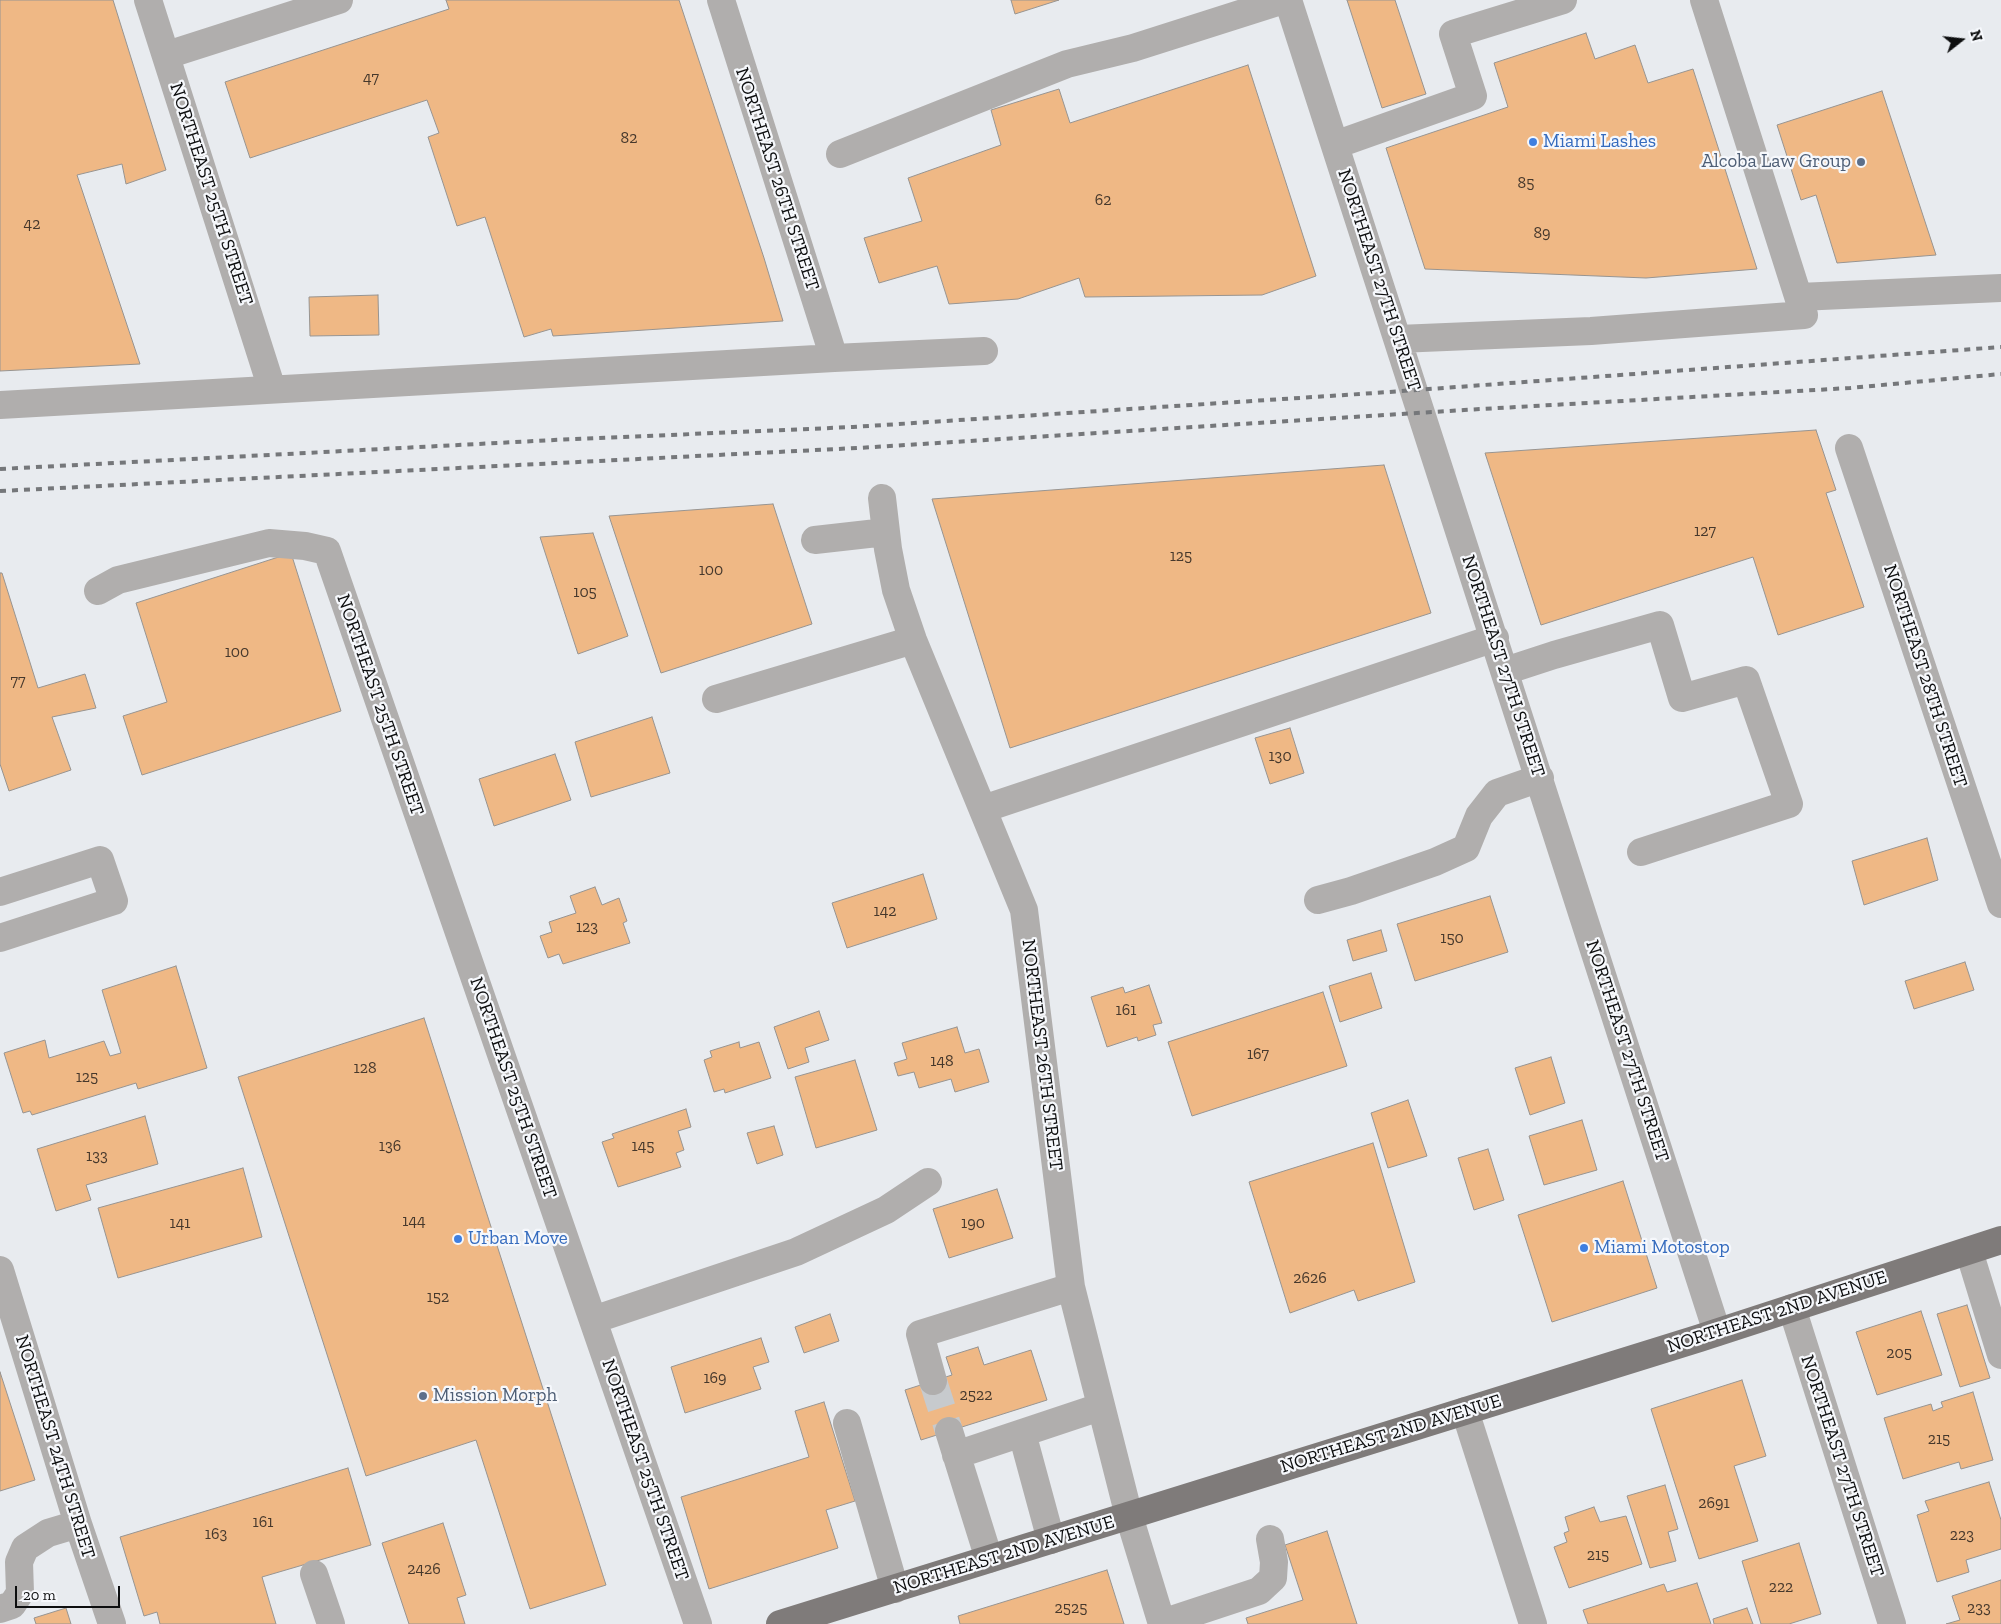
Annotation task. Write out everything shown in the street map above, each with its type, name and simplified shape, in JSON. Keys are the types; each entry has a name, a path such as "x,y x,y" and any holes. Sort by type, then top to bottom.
{"main road":[{"name":"NORTHEAST 2ND AVENUE","path":"780,1624 1717,1332 2001,1240"}],"street":[{"name":"NORTHEAST 25TH STREET","path":"148,0 272,390"},
{"path":"167,55 339,0"},
{"name":"NORTHEAST 26TH STREET","path":"722,0 834,358"},
{"path":"840,154 1067,64 1133,48 1286,0"},
{"name":"NORTHEAST 27TH STREET","path":"1286,0 1398,339 1717,1332"},
{"path":"1335,145 1473,96 1453,34 1563,0"},
{"path":"1704,0 1802,306"},
{"path":"1398,339 1591,330 1802,306 2001,288"},
{"path":"0,405 834,358 984,352"},
{"name":"NORTHEAST 28TH STREET","path":"1849,448 2001,904"},
{"name":"NORTHEAST 26TH STREET","path":"882,498 896,590 913,640 1024,910 1071,1287 1129,1516 1162,1624"},
{"path":"816,540 886,532"},
{"name":"NORTHEAST 25TH STREET","path":"98,591 118,580 269,543 305,546 327,551 698,1624"},
{"path":"1505,671 1660,625 1682,698 1746,680 1789,804 1641,852"},
{"path":"983,810 1494,638"},
{"path":"716,699 913,640"},
{"path":"1318,900 1351,891 1435,862 1466,848 1479,816 1497,793 1540,778"},
{"path":"0,892 100,860 114,901 0,938"},
{"path":"593,1320 796,1252 886,1210 928,1182"},
{"path":"1969,1251 2001,1355"},
{"name":"NORTHEAST 24TH STREET","path":"0,1270 78,1524 112,1624"},
{"path":"933,1381 920,1334 1071,1287"},
{"name":"NORTHEAST 27TH STREET","path":"1792,1308 1892,1624"},
{"path":"990,1559 953,1443 1022,1433 1100,1407"},
{"path":"1465,1411 1533,1624"},
{"path":"847,1423 895,1589"},
{"path":"1022,1433 1051,1540"},
{"path":"0,1609 12,1605 20,1593 18,1562 25,1548 48,1533 78,1524"},
{"path":"1162,1624 1259,1591 1273,1578 1274,1562 1270,1539"},
{"path":"314,1574 331,1624"}],"building":[{"path":"0,0 113,0 166,170 126,184 122,164 77,175 140,364 0,371"},
{"path":"446,0 679,0 783,321 553,336 551,329 524,337 485,217 457,226 428,137 439,133 427,100 250,158 225,82 449,9"},
{"path":"1011,0 1059,0 1015,14"},
{"path":"1347,0 1395,0 1426,94 1382,108"},
{"path":"1586,33 1595,59 1635,45 1648,83 1693,69 1757,269 1646,278 1425,269 1386,148 1508,107 1494,63"},
{"path":"1248,65 1316,276 1262,295 1085,297 1079,278 1018,299 949,304 937,266 879,283 864,238 922,221 908,178 1001,145 991,110 1059,89 1070,123"},
{"path":"1882,91 1936,255 1837,263 1816,195 1801,200 1777,125"},
{"path":"378,295 379,335 310,336 309,297"},
{"path":"1816,430 1836,490 1826,493 1864,607 1778,635 1753,557 1541,625 1485,453"},
{"path":"1384,465 1431,613 1010,748 932,499"},
{"path":"773,504 812,624 661,673 609,516"},
{"path":"593,533 628,636 578,654 540,537"},
{"path":"291,553 341,711 142,775 123,716 167,702 136,603"},
{"path":"0,573 2,573 38,688 85,674 96,708 52,717 71,770 9,791 0,764"},
{"path":"652,717 670,773 591,797 575,742"},
{"path":"1290,728 1304,773 1270,784 1255,738"},
{"path":"555,754 571,800 494,826 479,779"},
{"path":"1927,838 1938,880 1864,905 1852,861"},
{"path":"923,874 937,919 847,948 832,903"},
{"path":"595,887 602,905 619,898 627,921 623,923 630,943 563,964 559,954 548,958 540,936 552,932 549,922 576,913 570,896"},
{"path":"1490,896 1508,952 1415,981 1397,924"},
{"path":"1381,930 1387,951 1353,961 1347,940"},
{"path":"1965,962 1974,990 1914,1009 1905,981"},
{"path":"176,966 207,1068 138,1089 136,1083 32,1115 30,1111 23,1113 4,1053 45,1040 49,1058 104,1041 110,1056 121,1053 102,990"},
{"path":"1371,973 1382,1008 1340,1022 1329,986"},
{"path":"1149,985 1162,1023 1153,1025 1156,1035 1138,1041 1137,1037 1107,1047 1091,997 1123,987 1125,993"},
{"path":"1323,992 1347,1066 1192,1116 1168,1042"},
{"path":"819,1011 829,1040 805,1048 809,1062 788,1069 774,1027"},
{"path":"424,1018 606,1585 530,1609 476,1440 366,1476 238,1077"},
{"path":"957,1027 965,1053 979,1049 989,1082 955,1092 951,1079 919,1088 914,1072 898,1076 894,1063 907,1059 902,1043"},
{"path":"739,1042 740,1048 759,1042 771,1078 725,1093 724,1089 714,1092 704,1060 712,1057 710,1051"},
{"path":"1551,1057 1565,1103 1530,1115 1515,1068"},
{"path":"855,1060 877,1130 816,1148 795,1077"},
{"path":"1408,1100 1427,1156 1388,1168 1371,1113"},
{"path":"686,1109 691,1127 678,1131 684,1150 676,1153 681,1167 618,1187 602,1142 614,1138 612,1134"},
{"path":"145,1116 158,1164 86,1185 91,1200 56,1211 37,1149"},
{"path":"1582,1120 1597,1170 1544,1185 1529,1136"},
{"path":"774,1126 783,1155 757,1164 747,1133"},
{"path":"1373,1143 1415,1282 1358,1301 1354,1290 1290,1313 1249,1182"},
{"path":"1488,1149 1504,1200 1474,1210 1458,1158"},
{"path":"243,1168 262,1237 118,1278 98,1208"},
{"path":"1623,1181 1657,1288 1552,1322 1518,1215"},
{"path":"997,1189 1013,1238 949,1258 933,1209"},
{"path":"1967,1305 1990,1378 1960,1387 1937,1314"},
{"path":"1921,1311 1942,1375 1877,1395 1856,1332"},
{"path":"830,1314 839,1341 804,1353 795,1327"},
{"path":"761,1338 769,1362 753,1367 761,1389 685,1413 671,1367"},
{"path":"978,1347 984,1365 1031,1350 1047,1400 921,1440 905,1390 952,1375 946,1357"},
{"path":"0,1372 35,1480 0,1491"},
{"path":"1742,1380 1766,1456 1734,1466 1758,1541 1699,1559 1651,1409"},
{"path":"1973,1392 1993,1460 1961,1469 1959,1462 1903,1479 1884,1418 1931,1404 1933,1411 1943,1407 1941,1402"},
{"path":"824,1402 855,1501 826,1510 838,1548 709,1589 681,1497 809,1457 795,1411"},
{"path":"348,1468 371,1545 262,1577 276,1624 160,1624 157,1612 144,1616 120,1537"},
{"path":"1989,1482 2001,1520 2001,1549 1966,1560 1969,1572 1937,1582 1917,1515 1929,1511 1925,1501"},
{"path":"1665,1485 1678,1529 1668,1532 1676,1561 1650,1568 1627,1496"},
{"path":"1594,1507 1600,1522 1626,1516 1642,1564 1569,1588 1554,1547 1567,1542 1564,1533 1569,1531 1565,1517"},
{"path":"443,1523 466,1595 457,1598 465,1624 409,1624 382,1543"},
{"path":"1327,1531 1357,1624 1248,1624 1246,1618 1303,1600 1285,1545"},
{"path":"1799,1543 1821,1614 1789,1624 1761,1624 1742,1561"},
{"path":"1107,1570 1124,1624 960,1624 958,1616"},
{"path":"2001,1580 2001,1624 1946,1624 1960,1620 1952,1596"},
{"path":"1697,1583 1711,1624 1588,1624 1583,1610 1664,1584 1667,1592"},
{"path":"66,1608 71,1624 36,1624 34,1618"},
{"path":"1747,1608 1753,1624 1714,1624 1713,1619"}],"tunnel":[{"path":"933,1381 949,1431"}],"railway":[{"path":"0,469 554,440 853,427 1375,393 2001,347"},
{"path":"0,491 857,448 1850,388 2001,374"}],"place":[{"name":"Miami Lashes","path":"1533,142"},
{"name":"Alcoba Law Group","path":"1861,162"},
{"name":"Urban Move","path":"458,1239"},
{"name":"Miami Motostop","path":"1584,1248"},
{"name":"Mission Morph","path":"423,1396"}]}
